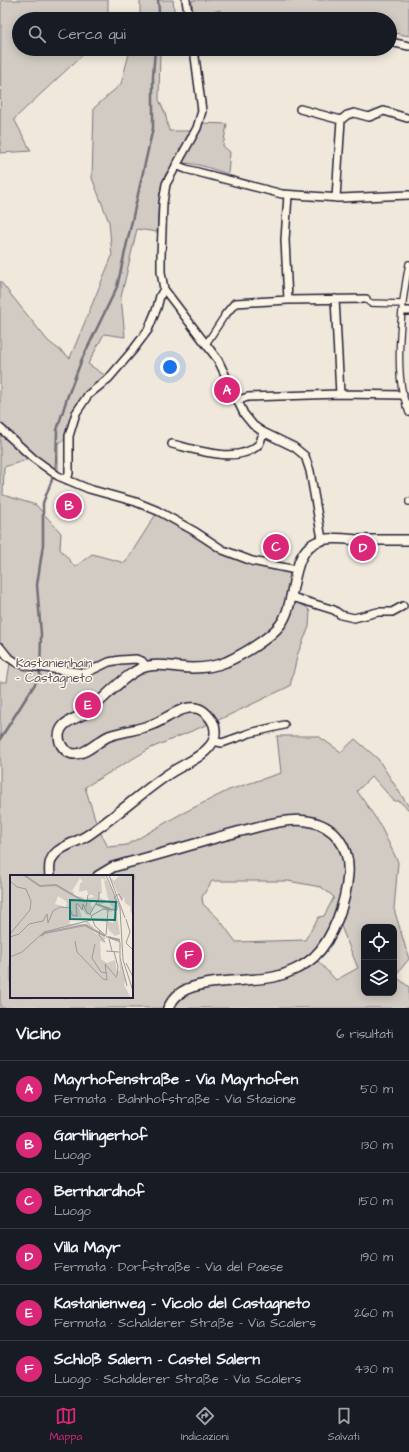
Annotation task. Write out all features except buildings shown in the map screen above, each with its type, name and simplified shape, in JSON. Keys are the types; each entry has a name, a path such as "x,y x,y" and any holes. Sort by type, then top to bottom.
{"street":[{"path":"186,0 188,12"},
{"path":"397,43 409,46"},
{"path":"195,56 202,111 197,128 166,184 163,202 161,272 164,289 218,360 244,414 253,425 263,432 294,448 305,456 310,471 322,539"},
{"path":"300,109 341,120"},
{"path":"336,198 341,120 347,115 354,113 369,117 384,111 407,118"},
{"path":"176,165 205,174 288,194 336,198 409,195"},
{"path":"288,194 285,240 288,300"},
{"path":"408,407 403,395 400,374 400,348 409,264"},
{"path":"67,480 69,473 69,436 76,413 88,395 109,378 148,330 164,289"},
{"path":"335,299 340,394"},
{"path":"206,344 225,315 235,303 288,300 366,300 370,303 405,309"},
{"path":"238,400 248,397 340,394 403,395"},
{"path":"0,428 50,471 58,476 89,489 136,502 158,511 194,531 223,550 252,561 296,570"},
{"path":"172,444 226,455 240,454 252,450 260,443 263,432"},
{"path":"50,875 49,868 51,859 56,853 90,834 154,784 205,751 213,742 214,727 210,717 201,710 189,708 183,709 154,724 108,737 84,752 74,754 66,751 61,746 59,738 63,725 85,714 135,671 146,666 158,665 187,668 215,666 233,659 263,641 276,629 285,616 292,597 296,570 301,556 306,549 316,542 322,539 409,540"},
{"path":"292,597 334,610 341,615 354,618 378,612 392,612 403,606"},
{"path":"0,647 8,657 18,663 48,669 86,673 109,662 136,659 142,661 146,666"},
{"path":"213,742 222,743 250,733 284,725"},
{"path":"100,875 113,867 127,863 265,825 293,821 305,820 316,822 325,826 338,836 346,850 349,864 338,919 327,942 313,957 297,968 275,976 208,984 187,989 176,996 168,1008"}],"green space":[{"path":"1,0 108,0 108,12 12,12 12,56 82,56 14,119 31,151 0,153"},
{"path":"140,0 173,0 174,12 140,12"},
{"path":"192,0 409,0 409,36 397,33 397,12 220,12 220,10 212,12 193,12"},
{"name":"Kastanienhain - Castagneto","path":"128,56 160,56 159,100 165,113 169,131 192,131 201,123 227,124 223,146 230,152 228,174 186,163 176,164 169,170 164,178 161,189 157,232 137,229 121,297 125,337 104,334 88,364 109,378 88,395 69,436 58,444 58,476 33,458 4,467 3,495 36,505 61,533 60,549 75,567 92,554 125,563 158,511 223,550 296,570 292,597 310,611 309,627 298,653 290,686 223,718 151,748 85,787 98,828 108,847 127,845 179,815 229,790 281,773 277,736 318,736 341,752 355,739 378,759 409,807 409,810 399,801 394,801 372,776 357,791 379,823 398,862 394,909 409,959 397,974 397,924 361,924 361,996 397,996 397,978 409,987 409,1008 0,1008 0,682 7,682 11,657 0,643 0,281 48,341 70,358 112,256 109,222 92,178 94,108 121,84","holes":["212,881 288,881 321,887 334,897 324,916 319,917 305,940 236,942 219,919 203,904 202,897","338,919 358,968 336,980 314,957"]}],"waterway":[{"path":"158,0 159,12"},
{"path":"0,739 40,676 41,634 37,585 43,545 43,503 56,466 57,430 67,398 82,359 117,287 153,128 154,56"}],"place":[{"name":"Mayrhofenstraße - Via Mayrhofen","path":"227,390"},
{"name":"Gartlingerhof","path":"69,506"},
{"name":"Bernhardhof","path":"276,547"},
{"name":"Villa Mayr","path":"363,548"},
{"name":"Kastanienweg - Vicolo del Castagneto","path":"88,705"},
{"name":"Schloß Salern - Castel Salern","path":"189,955"}]}
